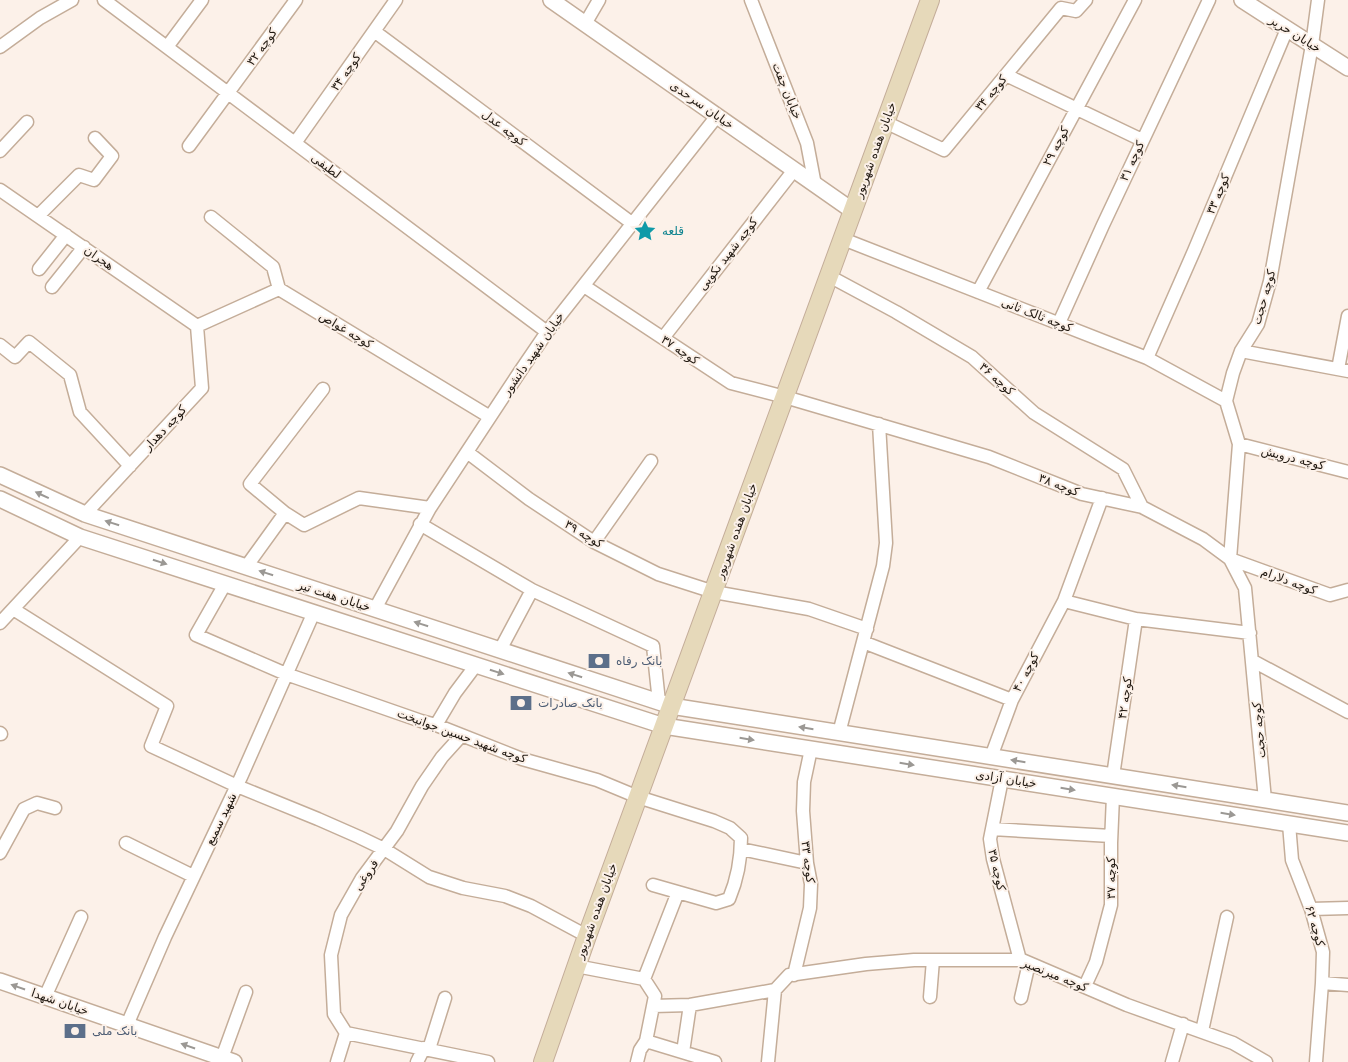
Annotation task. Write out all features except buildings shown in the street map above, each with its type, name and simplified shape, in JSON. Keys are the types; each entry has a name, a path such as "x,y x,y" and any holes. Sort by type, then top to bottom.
{"main road":[{"name":"خیابان هفده شهریور","path":"543,1062 586,936 664,726 665,704 714,592 930,0"}],"street":[{"path":"1,44 40,18 72,0"},
{"name":"لطیفی","path":"104,0 547,332"},
{"path":"167,48 202,0"},
{"name":"کوچه ۳۲","path":"189,146 296,0"},
{"name":"کوچه ۳۴","path":"295,143 396,0"},
{"name":"خیابان سرحدی","path":"551,0 853,211"},
{"path":"584,24 599,0"},
{"name":"خیابان چفت","path":"751,0 808,143 815,185"},
{"name":"کوچه ۳۴","path":"885,122 944,150 1061,8 1076,11 1086,0"},
{"name":"کوچه ۲۹","path":"978,292 1135,0"},
{"name":"کوچه ۳۱","path":"1059,324 1208,0"},
{"name":"خیابان حریر","path":"1242,0 1348,68"},
{"path":"1312,45 1318,0"},
{"name":"کوچه ۳۳","path":"1147,358 1287,29"},
{"name":"کوچه عدل","path":"374,31 633,224"},
{"name":"کوچه حجت","path":"1226,401 1241,351 1258,324 1270,281 1312,45"},
{"path":"1006,76 1142,140"},
{"name":"خیابان شهید دانشور","path":"375,609 420,524 547,332 717,116"},
{"path":"0,151 27,122"},
{"path":"38,216 80,175 94,180 112,156 94,138"},
{"name":"کوچه شهید نکویی","path":"663,338 794,170"},
{"name":"هجران","path":"1,192 197,326"},
{"path":"197,326 279,289 273,267 211,217"},
{"path":"39,269 66,235"},
{"name":"کوچه ثالک ثانی","path":"842,239 1147,358 1226,401"},
{"path":"52,287 84,247"},
{"name":"کوچه ۳۶","path":"829,276 896,312 972,357 1034,413 1124,469 1142,507"},
{"name":"کوچه ۳۷","path":"584,286 731,383 785,397"},
{"name":"کوچه غواص","path":"279,289 490,417"},
{"path":"1241,351 1343,370 1348,316"},
{"name":"کوچه دهدار","path":"85,514 202,388 197,326"},
{"path":"0,346 15,357 29,342 70,375 80,412 130,466"},
{"path":"323,389 250,484 285,513 304,525 359,498 430,508"},
{"name":"کوچه ۳۸","path":"785,397 989,457 1082,494 1142,507 1203,539 1230,559"},
{"path":"1226,401 1239,444 1230,559"},
{"path":"839,733 884,566 886,543 879,424"},
{"name":"کوچه درویش","path":"1239,444 1348,472"},
{"name":"کوچه ۳۹","path":"466,452 529,499 594,542 658,574 714,592"},
{"path":"594,542 651,462"},
{"name":"خیابان هفت تیر","path":"0,475 85,514 665,704"},
{"name":"کوچه ۴۰","path":"863,642 1012,700 1064,601 1102,498"},
{"name":"خیابان هفت تیر","path":"0,499 80,537 664,726"},
{"path":"246,567 285,513"},
{"path":"420,524 532,590 653,646 665,704"},
{"path":"1,620 80,537"},
{"name":"کوچه حجت","path":"1230,559 1245,588 1253,661 1260,799"},
{"name":"کوچه دلارام","path":"1230,559 1330,595 1348,590"},
{"name":"کوچه شهید حسین جوانبخت","path":"225,584 196,635 286,674 436,725 522,759 597,780 638,797 681,809 730,828 740,838 741,849"},
{"path":"500,650 532,590"},
{"path":"714,592 808,609 867,629"},
{"path":"1064,601 1136,619 1250,633"},
{"path":"13,609 167,706 151,746 237,786 318,818 384,849 428,876 463,888 505,896 531,906 586,936"},
{"path":"365,629 375,609"},
{"name":"شهید سمیع","path":"127,1025 193,876 237,786 314,612"},
{"name":"کوچه ۴۲","path":"1113,776 1136,619"},
{"path":"1253,661 1348,712"},
{"path":"436,725 455,693 476,665"},
{"path":"602,706 609,686"},
{"path":"991,757 1012,700"},
{"name":"خیابان آزادی","path":"665,704 1348,813"},
{"path":"723,735 726,715"},
{"name":"خیابان آزادی","path":"664,726 1348,833"},
{"name":"فروغی","path":"346,1033 334,1014 331,955 341,915 362,878 397,831 422,786 437,764 462,736"},
{"name":"کوچه ۳۳","path":"794,974 810,908 812,884 807,863 803,811 804,782 811,749"},
{"path":"1037,784 1040,764"},
{"name":"کوچه ۳۵","path":"1002,779 990,839 993,859 1025,961"},
{"name":"کوچه ۳۷","path":"1085,986 1096,962 1111,905 1113,796"},
{"path":"1251,818 1258,811 1260,799"},
{"path":"0,852 24,809 38,803 55,808"},
{"path":"1288,824 1284,810 1289,804"},
{"name":"کوچه ۶۲","path":"1288,824 1292,860 1311,909 1323,952 1316,1062"},
{"path":"992,829 1111,836"},
{"path":"126,843 193,876"},
{"path":"653,885 716,903 729,899 735,885 741,849 807,863"},
{"path":"644,979 678,892"},
{"path":"1311,909 1348,908"},
{"path":"45,996 81,917"},
{"path":"1202,1031 1228,917"},
{"path":"930,997 934,960"},
{"name":"کوچه میرنصیر","path":"794,974 866,964 934,960 1025,961 1127,1005 1233,1043 1266,1062"},
{"path":"1021,998 1025,961"},
{"path":"576,966 644,979 655,996 646,1041 636,1062"},
{"path":"768,1062 776,990 789,975 794,974"},
{"name":"خیابان شهدا","path":"0,981 228,1060"},
{"path":"1322,983 1348,985"},
{"path":"653,1006 690,1005 776,990"},
{"path":"228,1060 246,992"},
{"path":"417,1062 426,1048 445,998"},
{"path":"683,1052 690,1005"},
{"path":"1172,1062 1183,1024"},
{"path":"337,1062 346,1033 488,1062"},
{"path":"646,1041 715,1062"}],"place":[{"name":"قلعه","path":"645,231"},
{"name":"بانک رفاه","path":"599,661"},
{"name":"بانک صادرات","path":"521,703"},
{"name":"بانک ملی","path":"75,1031"}]}
